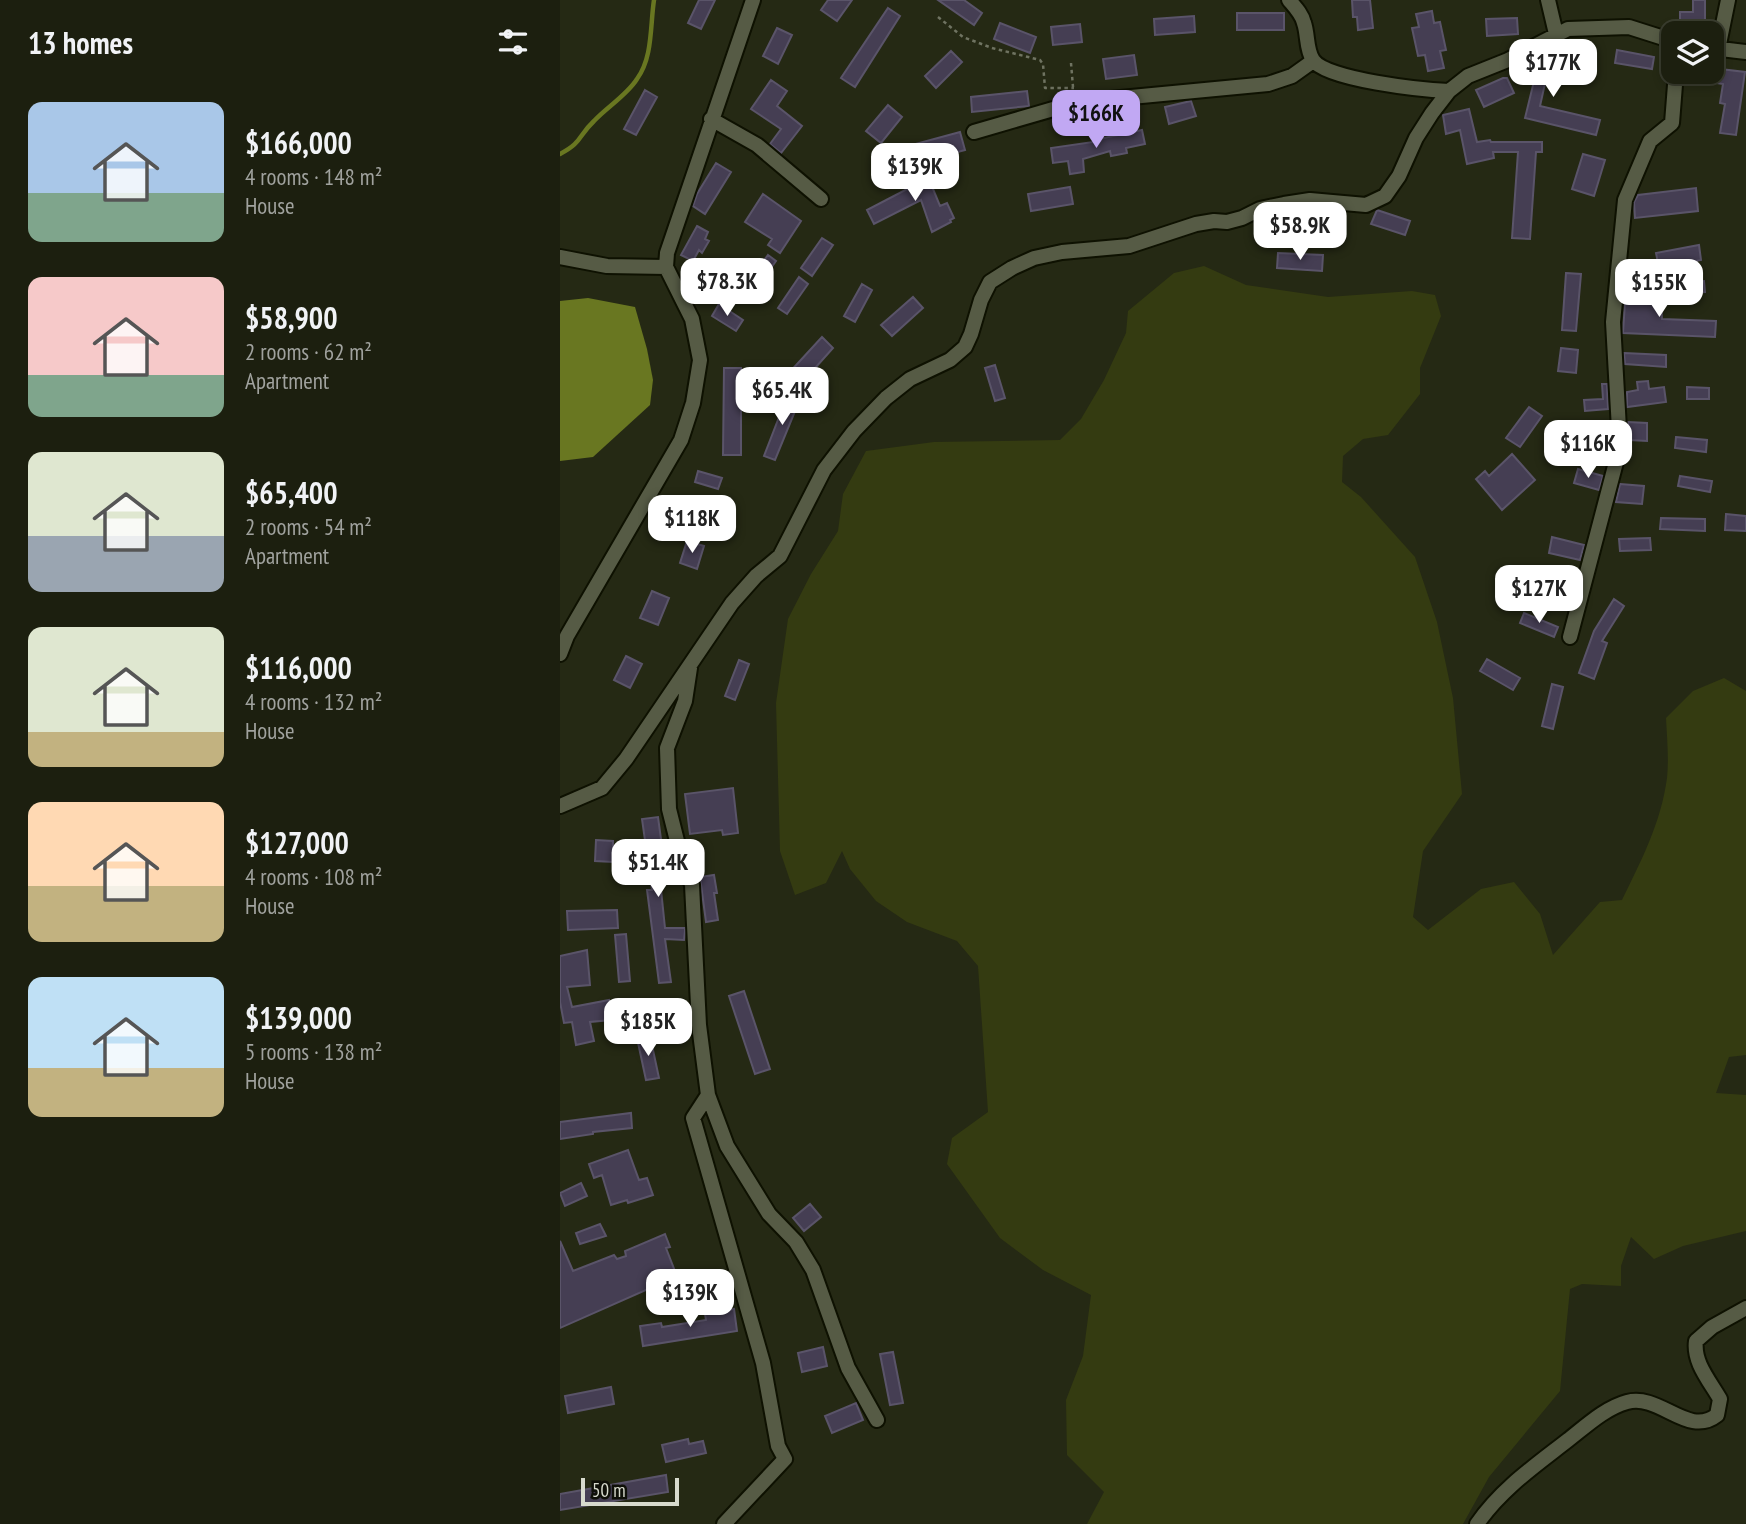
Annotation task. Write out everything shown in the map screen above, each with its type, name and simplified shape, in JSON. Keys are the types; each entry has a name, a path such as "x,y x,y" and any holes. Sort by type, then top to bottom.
{"street":[{"path":"560,654 573,625 681,440 693,403 700,360 692,319 666,267 667,253 753,0"},
{"path":"1289,0 1304,21 1313,61"},
{"path":"1548,0 1556,34"},
{"path":"1722,21 1728,0"},
{"path":"560,806 602,788 626,759 732,603 756,576 780,556 824,470 854,431 909,379 950,360 965,346 990,282 1034,258 1062,252 1129,246 1196,224 1235,220 1272,206 1310,200 1366,205 1385,196 1399,177 1416,138 1432,113 1449,91 1468,76 1508,60 1568,29 1629,27 1661,37"},
{"path":"1724,49 1746,52"},
{"path":"1313,61 1350,76 1408,89 1449,91"},
{"path":"974,132 1077,104 1269,84 1292,76 1313,61"},
{"path":"1570,637 1620,447 1613,322 1625,200 1650,141 1672,123 1675,84"},
{"path":"711,119 757,145 821,199"},
{"path":"560,257 607,266 666,267"},
{"path":"690,667 685,701 667,748 669,809 692,885 699,1025 708,1095 727,1146 769,1214 796,1242 813,1270 848,1367 877,1420"},
{"path":"708,1095 693,1118 764,1363 778,1446 785,1459 724,1524"},
{"path":"1477,1524 1486,1510 1513,1483 1600,1415 1628,1401 1652,1402 1699,1424 1709,1422 1717,1415 1720,1398 1699,1364 1694,1351 1696,1341 1712,1327 1746,1308"}],"path":[{"path":"938,17 963,37 992,48 1040,60 1043,64 1045,88 1074,88"},
{"path":"1071,63 1077,104"}],"shaded area":[{"path":"1204,266 1246,285 1328,297 1412,291 1435,295 1441,316 1420,368 1420,394 1388,435 1363,439 1343,456 1342,482 1361,497 1415,557 1437,622 1453,698 1462,794 1423,851 1413,917 1428,930 1481,889 1514,882 1540,914 1553,955 1600,902 1622,900 1636,871 1655,826 1664,795 1668,763 1666,718 1693,691 1724,678 1746,691 1746,1055 1729,1057 1716,1093 1746,1095 1746,1231 1683,1246 1654,1259 1631,1237 1621,1266 1621,1286 1582,1284 1570,1289 1560,1391 1489,1477 1463,1524 1087,1524 1104,1492 1067,1455 1066,1400 1083,1356 1091,1295 1043,1270 1000,1238 947,1164 952,1138 988,1112 978,966 957,941 907,922 876,901 850,869 842,851 826,883 795,895 780,851 776,703 788,619 811,574 838,531 843,494 866,451 934,442 1060,440 1081,419 1104,380 1126,333 1128,311 1174,273"},
{"path":"588,298 635,307 653,380 650,405 593,457 560,461 560,301"}],"building":[{"path":"699,0 715,0 701,29 688,23"},
{"path":"828,0 852,0 837,21 821,10"},
{"path":"938,0 964,0 982,13 974,25"},
{"path":"1352,0 1370,0 1373,28 1358,30 1357,17 1353,17"},
{"path":"1693,0 1705,0 1705,21 1680,21 1680,12 1693,12"},
{"path":"888,8 900,16 855,87 841,78"},
{"path":"1432,11 1434,23 1440,22 1446,50 1440,51 1444,68 1428,71 1425,55 1418,56 1412,28 1419,27 1416,14"},
{"path":"1237,13 1284,13 1284,30 1237,30"},
{"path":"1194,16 1195,32 1155,35 1154,19"},
{"path":"1517,18 1518,34 1487,36 1486,19"},
{"path":"1000,23 1036,37 1030,53 994,39"},
{"path":"1080,24 1082,42 1053,45 1051,27"},
{"path":"777,28 792,35 778,64 763,56"},
{"path":"1617,50 1654,57 1652,69 1615,63"},
{"path":"951,51 962,62 936,88 925,76"},
{"path":"1134,55 1137,75 1106,79 1103,59"},
{"path":"1536,56 1563,62 1558,82 1546,79 1540,106 1600,120 1596,135 1525,118 1535,77 1524,74 1527,61"},
{"path":"1724,69 1745,72 1736,135 1720,133 1725,104 1720,103"},
{"path":"1507,78 1514,93 1484,107 1476,90"},
{"path":"771,80 787,91 777,106 802,126 781,153 770,144 781,129 751,109"},
{"path":"645,90 657,97 636,135 624,129"},
{"path":"1027,91 1029,106 972,112 971,97"},
{"path":"1191,101 1196,116 1169,124 1165,107"},
{"path":"888,105 902,117 881,143 866,131"},
{"path":"1469,109 1477,142 1542,142 1542,152 1536,152 1530,239 1512,238 1518,152 1493,152 1494,158 1467,164 1460,130 1446,134 1443,115"},
{"path":"1142,130 1145,144 1126,148 1127,153 1111,156 1110,151 1083,159 1084,172 1070,174 1068,161 1053,163 1051,148 1100,141 1099,139"},
{"path":"960,132 965,150 917,163 912,145"},
{"path":"1583,154 1605,160 1594,196 1572,189"},
{"path":"716,163 731,172 705,214 693,206 697,194"},
{"path":"924,167 940,206 947,203 954,218 951,222 932,232 921,200 874,224 867,210 915,185 910,173"},
{"path":"1070,187 1073,204 1031,211 1028,194"},
{"path":"1696,188 1698,211 1635,218 1634,202 1638,195"},
{"path":"763,194 801,221 780,253 768,245 772,239 745,222"},
{"path":"1377,210 1410,221 1405,235 1371,224"},
{"path":"697,226 708,232 705,239 709,241 702,253 699,250 693,261 681,255"},
{"path":"822,238 833,245 812,276 801,268"},
{"path":"1699,245 1701,260 1659,268 1656,253"},
{"path":"1278,253 1323,255 1322,271 1277,268"},
{"path":"768,255 776,261 758,286 749,280"},
{"path":"1566,273 1581,274 1576,331 1562,330"},
{"path":"799,277 808,284 787,314 778,308"},
{"path":"1704,281 1705,292 1670,294 1669,284"},
{"path":"862,284 872,290 855,322 844,316"},
{"path":"1626,287 1633,287 1634,297 1661,296 1662,319 1716,321 1715,337 1623,333"},
{"path":"913,297 923,308 892,336 881,325"},
{"path":"719,304 743,320 736,331 712,316"},
{"path":"822,337 833,348 799,386 787,375"},
{"path":"1561,348 1578,350 1576,373 1558,371"},
{"path":"1624,353 1666,355 1666,367 1625,364"},
{"path":"995,365 1005,398 995,401 985,368"},
{"path":"724,368 741,368 741,455 723,455"},
{"path":"1648,381 1649,389 1664,387 1666,402 1627,407 1627,392 1638,390 1637,382"},
{"path":"1602,384 1607,384 1608,409 1585,411 1584,400 1603,399"},
{"path":"1687,387 1709,388 1709,399 1687,399"},
{"path":"788,394 800,399 775,460 764,456"},
{"path":"1529,407 1542,416 1520,447 1506,438"},
{"path":"1628,422 1647,423 1647,441 1629,440"},
{"path":"1676,437 1707,440 1706,452 1675,448"},
{"path":"1512,454 1535,480 1502,510 1476,479 1485,471 1489,476"},
{"path":"1578,469 1603,476 1599,490 1574,483"},
{"path":"698,471 722,478 718,489 695,482"},
{"path":"1680,476 1712,481 1710,492 1678,486"},
{"path":"1620,484 1644,486 1642,504 1616,502"},
{"path":"1726,514 1746,516 1746,531 1725,530"},
{"path":"1661,518 1705,519 1705,531 1660,529"},
{"path":"1552,537 1584,545 1580,560 1549,553"},
{"path":"1650,538 1651,550 1620,551 1619,539"},
{"path":"687,541 704,546 697,569 680,563"},
{"path":"1540,574 1575,582 1571,597 1536,589"},
{"path":"652,591 669,598 658,625 640,618"},
{"path":"1614,599 1624,606 1602,641 1607,643 1594,679 1579,673 1594,631"},
{"path":"1524,613 1558,627 1554,637 1520,623"},
{"path":"626,656 642,664 630,688 614,680"},
{"path":"1487,659 1520,678 1513,690 1480,671"},
{"path":"739,660 749,664 735,700 725,696"},
{"path":"1552,684 1563,687 1553,729 1542,726"},
{"path":"733,788 738,833 723,835 722,830 690,834 685,794"},
{"path":"658,817 665,869 659,870 665,928 685,928 684,940 665,939 671,982 659,983 647,890 652,890 642,819"},
{"path":"596,840 613,841 613,862 595,861"},
{"path":"714,875 718,920 706,922 700,877"},
{"path":"617,910 618,928 568,930 567,911"},
{"path":"626,934 630,981 619,982 615,935"},
{"path":"587,950 590,985 567,987 572,1007 609,1000 611,1020 590,1022 594,1041 576,1045 572,1022 564,1023 560,1002 560,956"},
{"path":"744,991 770,1069 755,1074 729,996"},
{"path":"651,1008 657,1034 641,1038 635,1012"},
{"path":"650,1036 659,1078 646,1080 637,1038"},
{"path":"631,1113 632,1128 560,1139 560,1122"},
{"path":"628,1150 639,1180 647,1178 653,1195 611,1205 602,1175 594,1178 589,1164"},
{"path":"581,1183 587,1196 565,1206 560,1193"},
{"path":"810,1204 821,1217 804,1231 793,1218"},
{"path":"600,1224 606,1236 580,1244 576,1233"},
{"path":"665,1234 670,1247 666,1248 678,1279 649,1291 648,1289 560,1328 560,1241 573,1271 614,1255 617,1259 626,1256 625,1251"},
{"path":"734,1309 737,1331 643,1346 640,1326 661,1323 662,1327 706,1320 705,1314"},
{"path":"823,1347 827,1366 802,1372 798,1353"},
{"path":"893,1352 903,1403 890,1405 880,1354"},
{"path":"611,1387 614,1404 568,1413 565,1396"},
{"path":"856,1403 863,1420 832,1433 825,1416"},
{"path":"688,1439 689,1444 703,1441 706,1453 666,1462 662,1445"},
{"path":"666,1475 668,1492 560,1510 560,1494"}],"waterway":[{"path":"560,154 576,143 637,79 646,61 654,0"}]}
